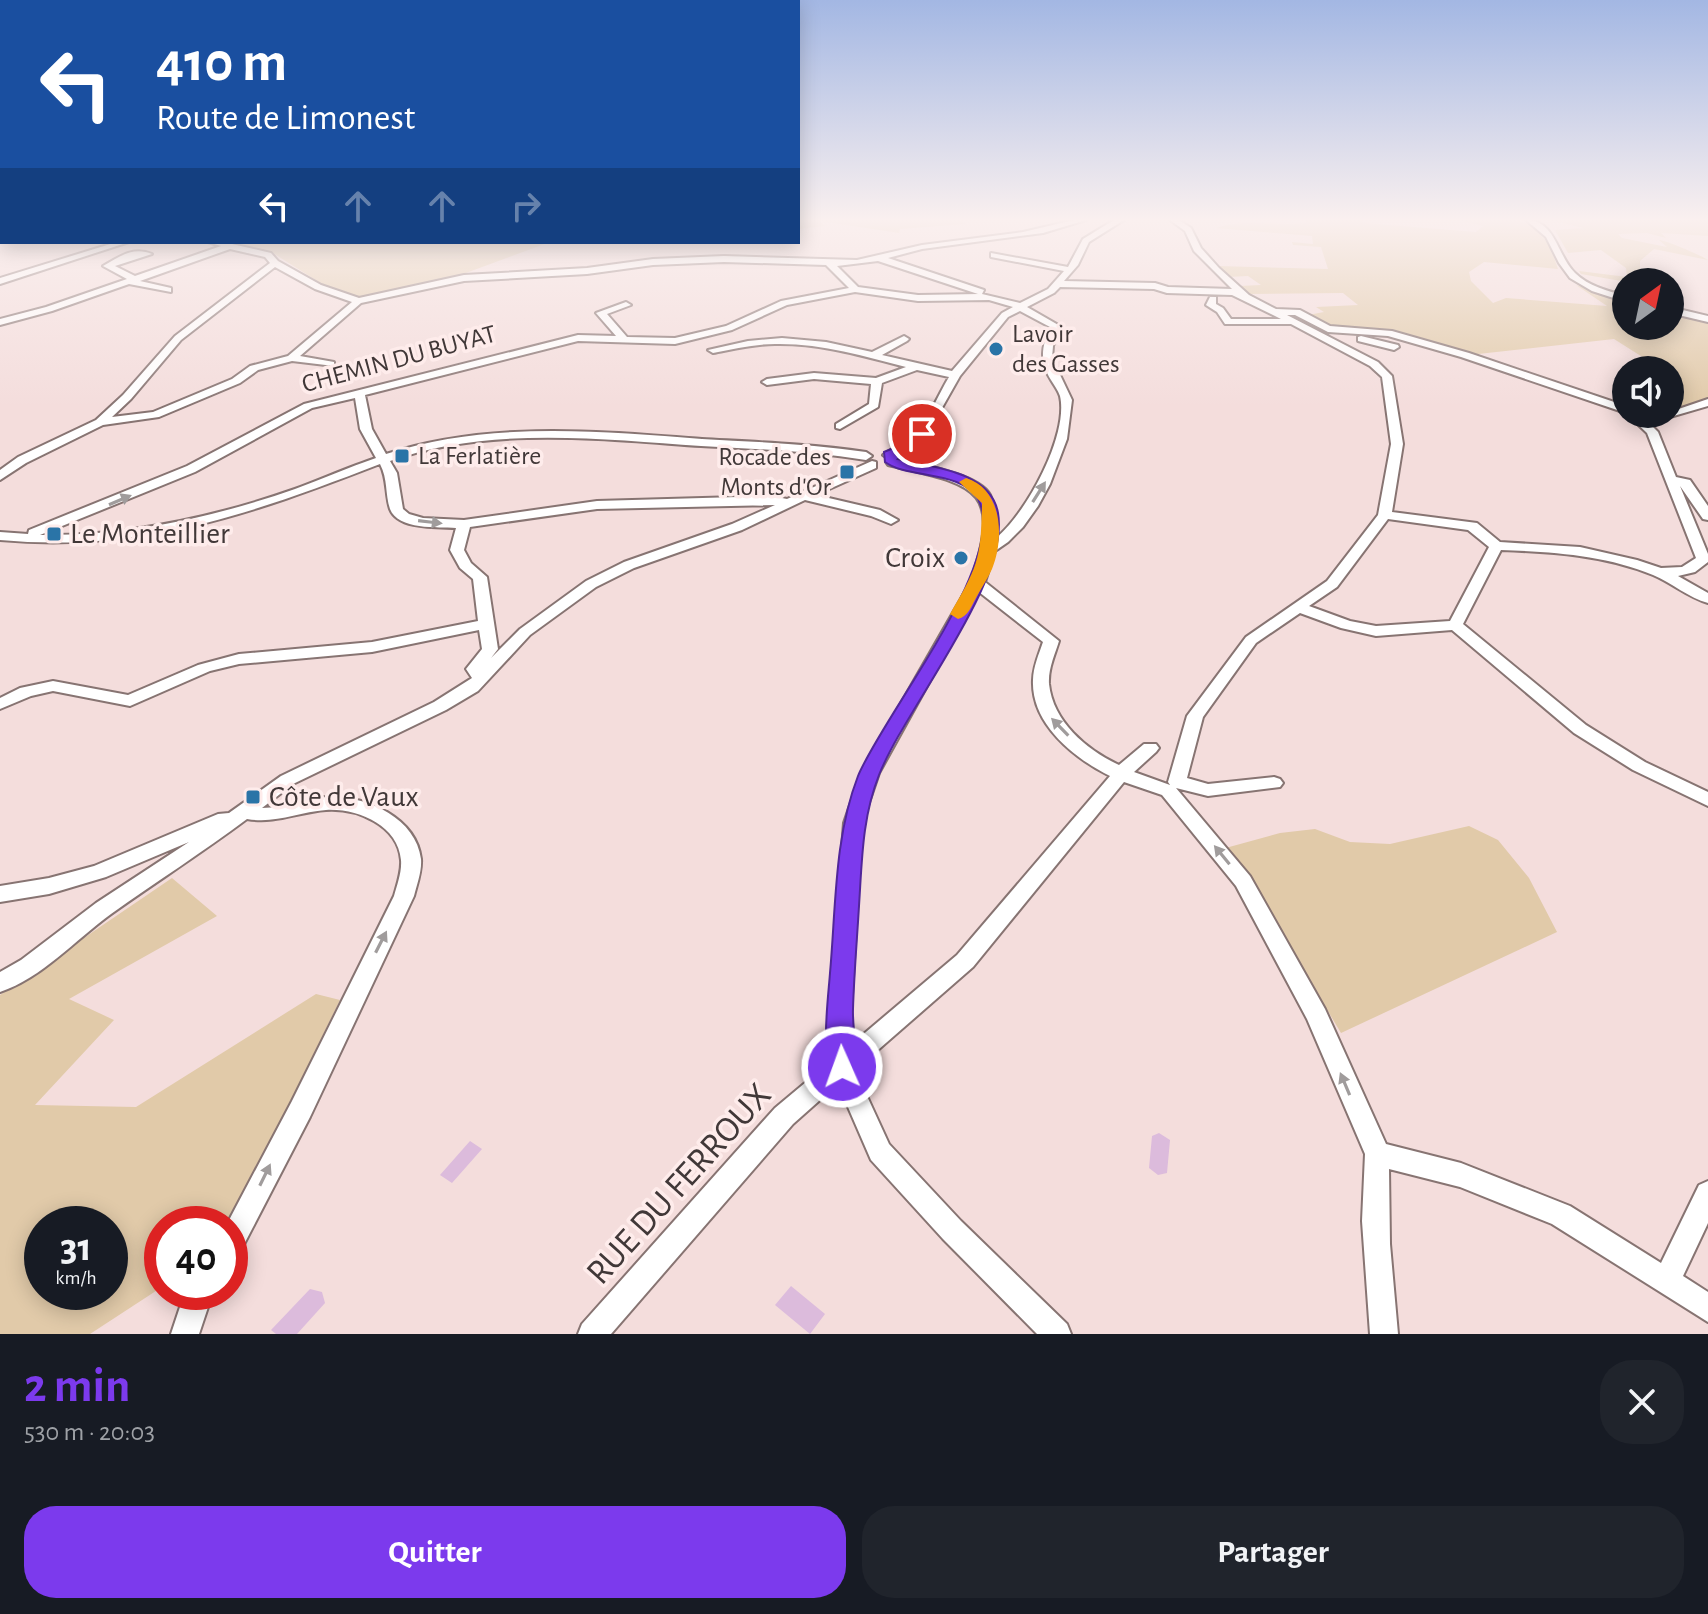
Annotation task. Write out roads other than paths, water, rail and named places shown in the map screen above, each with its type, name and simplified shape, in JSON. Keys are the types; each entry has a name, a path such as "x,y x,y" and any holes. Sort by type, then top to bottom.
{"street":[{"path":"0,322 122,282"},
{"path":"143,282 168,290"},
{"path":"0,476 22,460 100,422 127,397 178,338 250,282"},
{"path":"310,282 358,301"},
{"path":"292,358 358,301 444,282"},
{"path":"848,282 855,289"},
{"path":"947,282 1021,306 1055,326 1045,353 1066,398 1061,435 1043,487 1005,542 989,549"},
{"path":"1231,282 1246,297"},
{"path":"1584,282 1612,294"},
{"path":"890,458 922,434 955,375 1005,315 1043,296 1058,284 1155,286 1167,290 1233,292 1374,364 1387,376 1397,444 1385,515 1332,584 1251,640 1195,716 1172,786"},
{"name":"CHEMIN DU BUYAT","path":"21,538 191,469 308,406 553,343 578,338 675,341 729,328 784,303 855,289 918,298 989,297"},
{"path":"1213,299 1211,305 1220,310 1228,322 1290,322"},
{"path":"624,339 601,313 626,305"},
{"path":"1273,312 1297,312 1328,329 1394,347"},
{"path":"1684,313 1708,319"},
{"path":"1328,329 1389,333 1465,355 1612,405"},
{"path":"874,355 904,339"},
{"path":"713,350 778,341 874,355 913,368 955,375"},
{"path":"100,422 155,415 236,381 254,368 292,358 330,364"},
{"path":"767,382 826,376 877,381 913,368"},
{"path":"840,426 874,405 877,381"},
{"path":"359,392 366,429 381,461 391,473 395,502 404,517 422,522 464,524 597,505 772,500 787,504"},
{"path":"1684,410 1708,402"},
{"path":"1648,428 1703,559 1696,567 1681,572 1657,572"},
{"path":"0,536 128,535 178,528 239,512 381,461 454,441 555,435 869,460 890,458 956,477 983,494 990,513 989,549 977,583 870,773 853,823 840,1012 842,1067 880,1152 952,1230 1057,1334"},
{"path":"0,983 29,966 103,909 246,812 296,774 440,706 481,679 525,632 591,584 629,565 737,527 869,460"},
{"path":"1671,480 1686,483 1708,516"},
{"path":"803,496 875,513 891,520"},
{"path":"1385,515 1472,526 1496,546 1607,554 1657,572 1708,599"},
{"path":"464,524 457,550 465,565 480,577 484,624 490,649 474,669 481,679"},
{"path":"1455,625 1496,546"},
{"path":"977,583 1051,641 1041,682 1050,717 1087,755 1121,774 1172,786 1208,790 1274,783"},
{"path":"1297,607 1346,625 1376,631 1455,625 1580,729 1639,766 1708,800"},
{"path":"0,704 26,692 53,686 130,701 204,668 239,659 372,647 484,624"},
{"name":"RUE DU FERROUX","path":"592,1334 784,1116 965,961 1121,774 1150,748"},
{"path":"1172,786 1243,881 1317,1016 1378,1154 1378,1270 1384,1334"},
{"path":"0,894 49,886 99,872 246,812 275,817 302,807 350,804 394,825 405,840 411,859 404,896 248,1211"},
{"path":"1378,1154 1461,1175 1561,1215 1708,1308"},
{"path":"1667,1281 1708,1194"},
{"path":"185,1334 193,1310"}],"place":[{"name":"Lavoir des Gasses","path":"996,349"},
{"name":"La Ferlatière","path":"402,456"},
{"name":"Rocade des Monts d'Or","path":"847,472"},
{"name":"Le Monteillier","path":"54,534"},
{"name":"Croix","path":"961,558"},
{"name":"Côte de Vaux","path":"253,797"}]}
